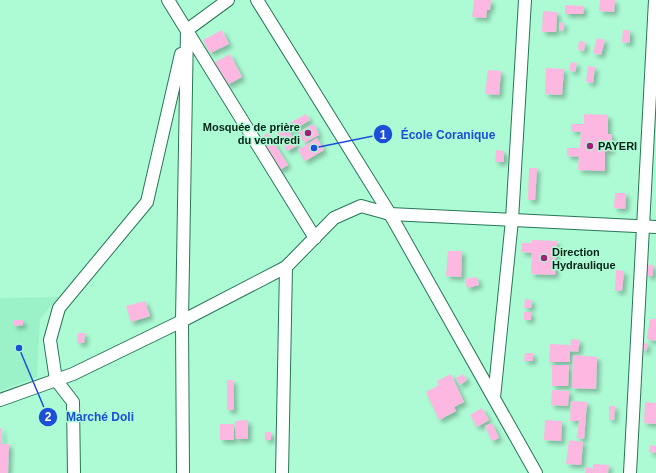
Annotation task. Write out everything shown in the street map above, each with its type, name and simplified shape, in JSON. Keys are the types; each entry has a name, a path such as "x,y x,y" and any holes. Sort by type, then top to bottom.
{"street":[{"path":"168,0 315,238"},
{"path":"74,473 73,402 56,380 50,340 59,308 147,202 187,30 228,0"},
{"path":"257,0 390,214 536,473"},
{"path":"494,398 512,220 525,0"},
{"path":"630,473 655,0"},
{"path":"183,473 182,321 187,30"},
{"path":"0,400 73,374 182,321 286,267 334,218 361,206 390,214 656,227"},
{"path":"282,473 286,267"}],"shaded area":[{"path":"59,297 40,319 37,377 0,391 0,298"}],"building":[{"path":"474,0 491,0 490,10 487,10 486,18 472,17"},
{"path":"600,0 615,0 614,12 599,11"},
{"path":"565,5 584,6 583,14 565,14"},
{"path":"543,11 557,12 556,32 542,32"},
{"path":"559,22 564,23 563,31 559,30"},
{"path":"222,30 229,44 210,53 203,40"},
{"path":"623,30 630,30 630,43 622,42"},
{"path":"597,38 605,40 601,55 593,53"},
{"path":"579,41 585,42 584,51 578,50"},
{"path":"230,54 242,77 227,85 215,62"},
{"path":"571,62 577,63 575,72 569,70"},
{"path":"588,66 595,67 593,83 586,82"},
{"path":"546,68 564,69 562,95 545,94"},
{"path":"488,70 501,71 499,95 485,94"},
{"path":"306,114 310,120 292,131 288,124"},
{"path":"584,114 608,115 608,134 612,134 611,151 605,151 605,171 578,170 579,157 567,156 567,148 580,148 581,132 571,131 571,124 584,124"},
{"path":"285,123 297,146 287,151 275,128"},
{"path":"314,124 319,135 304,143 299,132"},
{"path":"268,133 288,165 278,171 259,139"},
{"path":"317,138 324,150 305,161 298,150"},
{"path":"496,150 504,151 504,162 495,162"},
{"path":"529,168 537,168 535,200 528,200"},
{"path":"615,193 626,193 625,209 614,208"},
{"path":"532,240 557,241 555,275 531,274 532,253 521,252 522,243 532,243"},
{"path":"448,251 462,251 461,277 446,276"},
{"path":"647,265 653,265 653,276 647,276"},
{"path":"616,270 624,271 622,291 615,291"},
{"path":"477,277 479,285 467,288 465,279"},
{"path":"525,299 532,300 531,308 524,308"},
{"path":"145,301 150,316 131,322 126,306"},
{"path":"524,312 531,312 531,320 524,320"},
{"path":"650,319 656,319 656,341 647,339"},
{"path":"13,320 23,320 23,325 14,326"},
{"path":"78,333 85,333 84,343 77,343"},
{"path":"571,339 580,340 578,352 570,351"},
{"path":"642,342 648,344 646,351 641,349"},
{"path":"550,344 570,345 570,362 549,362"},
{"path":"525,353 533,353 533,361 524,361"},
{"path":"573,355 597,357 596,389 572,388"},
{"path":"552,365 569,365 568,386 552,386"},
{"path":"451,374 464,402 454,407 456,411 439,420 426,392 439,385 437,381"},
{"path":"463,374 467,380 460,385 456,378"},
{"path":"227,380 233,380 234,410 227,410"},
{"path":"552,390 569,391 568,406 551,405"},
{"path":"571,401 587,402 584,439 577,438 579,421 570,421"},
{"path":"645,402 656,403 656,424 644,423"},
{"path":"609,406 615,406 614,420 609,420"},
{"path":"482,408 489,420 477,427 470,415"},
{"path":"248,420 248,439 236,439 235,421"},
{"path":"545,420 562,421 561,441 544,440"},
{"path":"492,423 499,438 492,441 485,426"},
{"path":"220,424 234,424 234,440 220,440"},
{"path":"0,428 2,428 2,444 9,444 8,473 0,473"},
{"path":"265,432 271,432 271,440 265,440"},
{"path":"569,440 583,442 581,465 566,464"},
{"path":"650,445 656,446 656,453 649,452"},
{"path":"593,464 609,465 608,473 592,473"},
{"path":"586,467 592,468 591,473 585,473"}],"place":[{"name":"Mosquée de prière du vendredi","path":"308,133"},
{"name":"PAYERI","path":"590,146"},
{"name":"École Coranique","path":"314,148"},
{"name":"Direction Hydraulique","path":"544,258"},
{"name":"Marché Doli","path":"19,348"}]}
